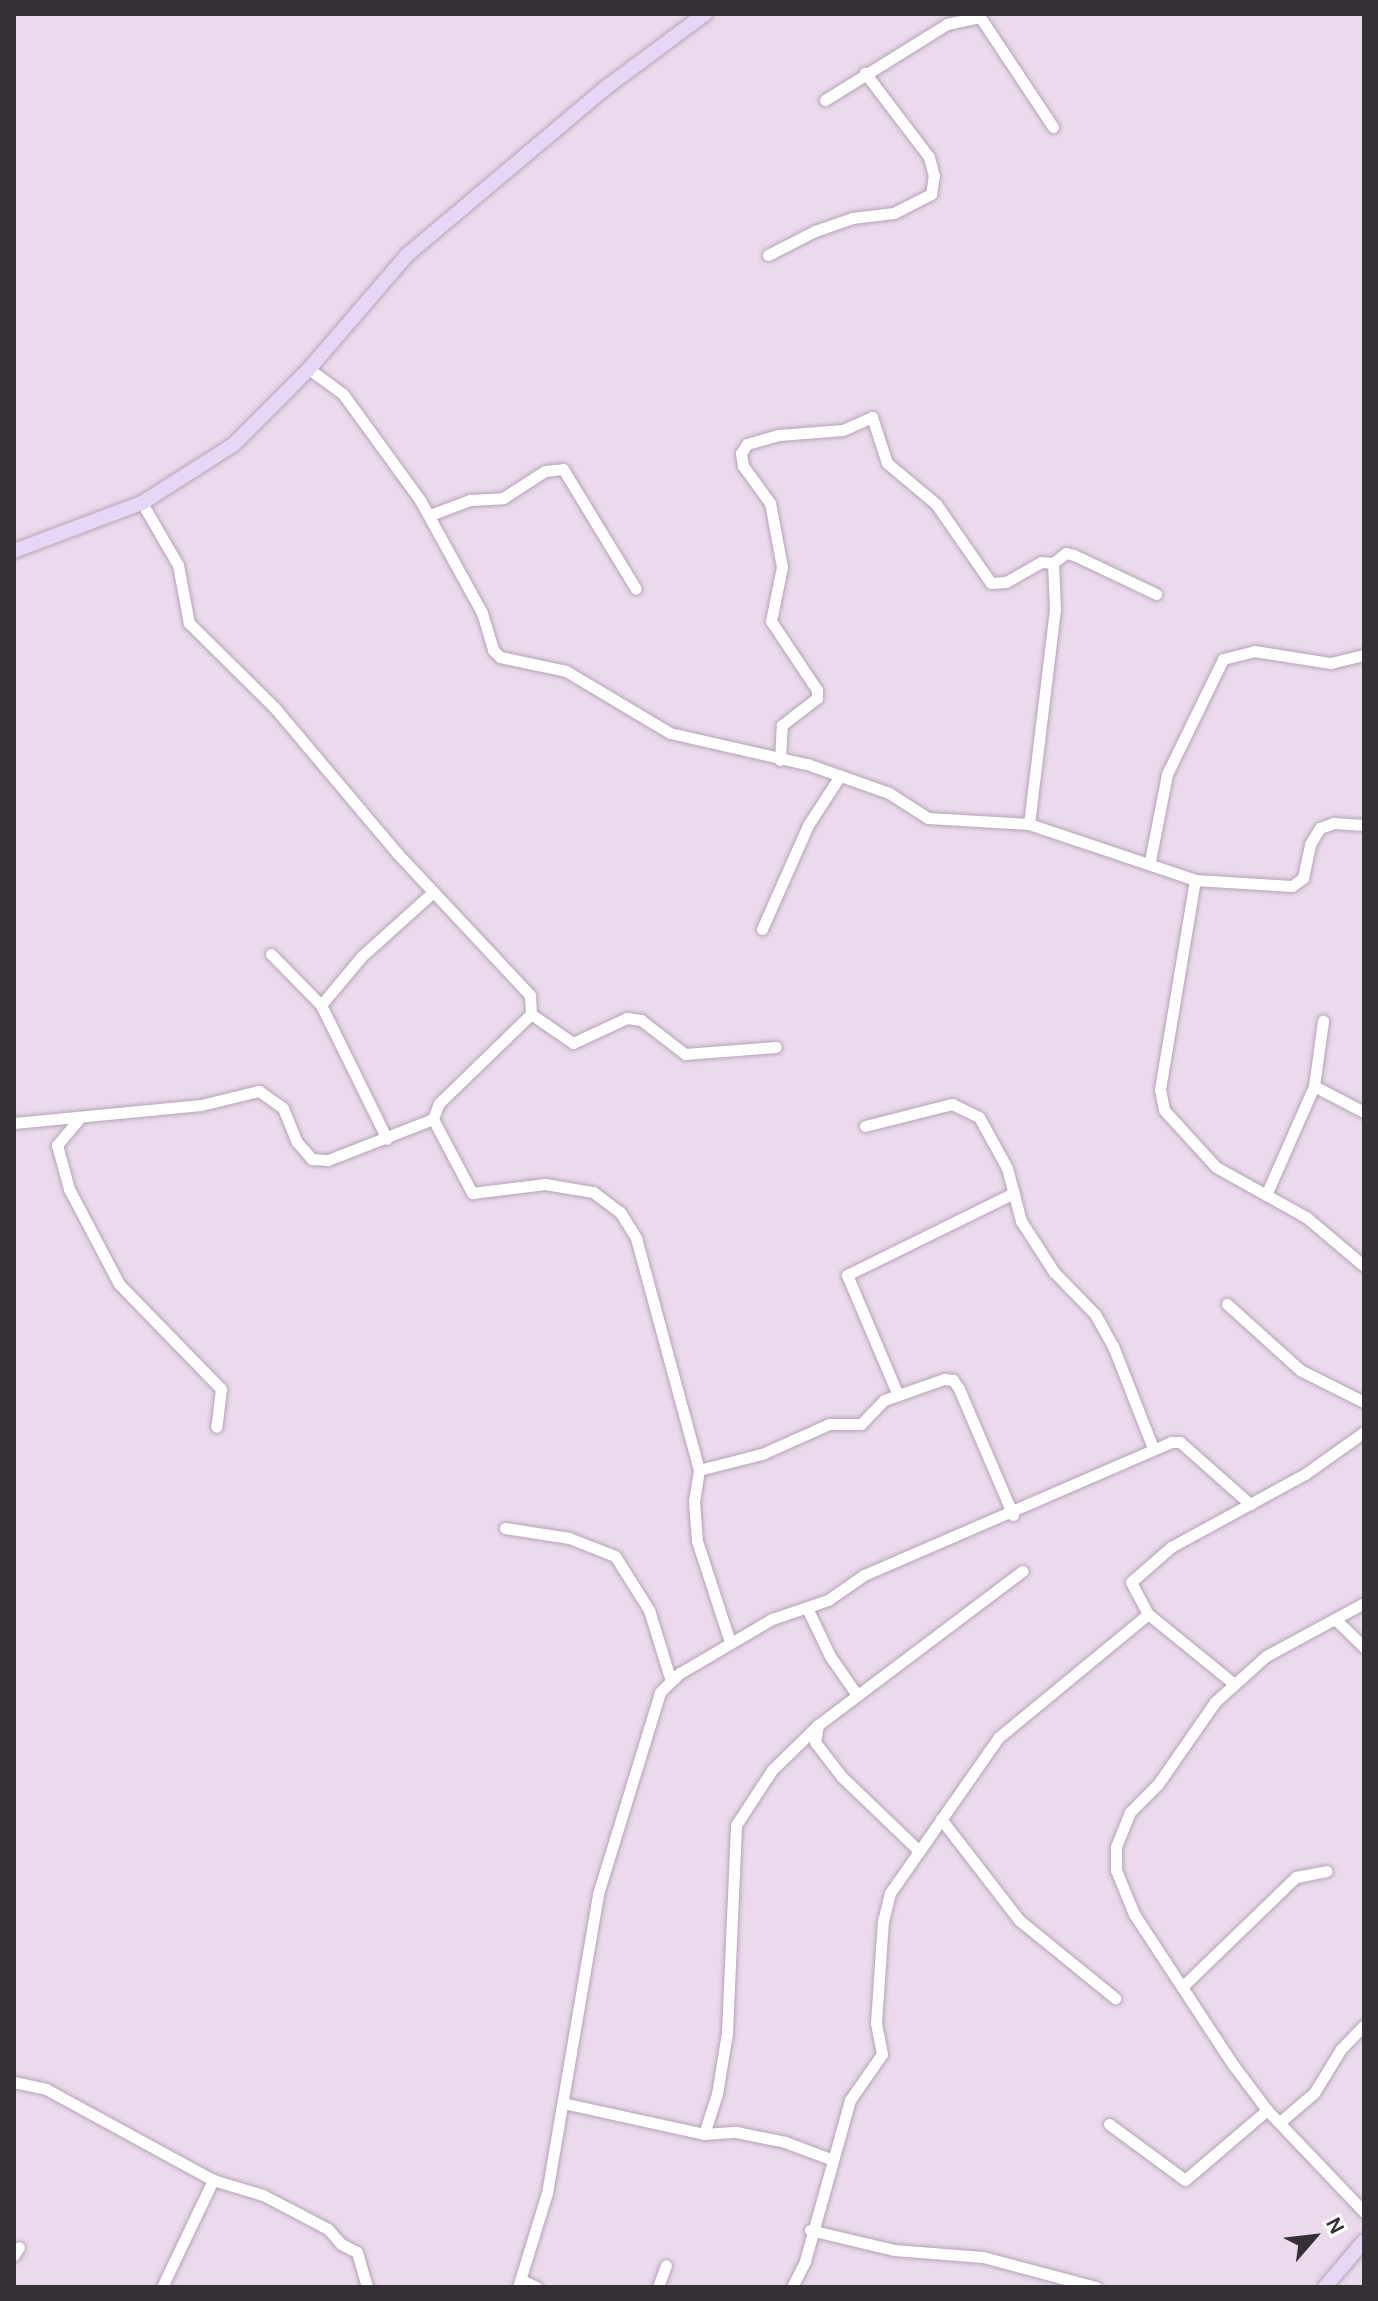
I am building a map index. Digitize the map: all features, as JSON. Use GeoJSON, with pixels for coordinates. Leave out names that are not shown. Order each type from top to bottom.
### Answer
{"type":"FeatureCollection","features":[{"type":"Feature","properties":{"kind":"street"},"geometry":{"type":"LineString","coordinates":[[14,551],[142,503],[233,445],[309,369],[407,255],[604,89],[705,14]]}},
{"type":"Feature","properties":{"kind":"street"},"geometry":{"type":"LineString","coordinates":[[825,100],[947,24],[980,17],[1053,127]]}},
{"type":"Feature","properties":{"kind":"street"},"geometry":{"type":"LineString","coordinates":[[768,255],[815,231],[852,218],[894,213],[931,194],[934,176],[929,157],[865,73]]}},
{"type":"Feature","properties":{"kind":"street"},"geometry":{"type":"LineString","coordinates":[[309,369],[350,403],[430,515],[500,657],[566,671],[670,733],[765,751],[780,760],[889,793],[928,818],[1029,824],[1150,861],[1195,880],[1292,886],[1303,878],[1310,844],[1320,828],[1334,823],[1364,825]]}},
{"type":"Feature","properties":{"kind":"street"},"geometry":{"type":"LineString","coordinates":[[780,760],[782,725],[817,698],[817,690],[771,621],[782,567],[770,503],[743,466],[741,453],[747,444],[779,435],[843,430],[872,417],[887,463],[936,504],[991,583],[1006,582],[1041,562],[1053,563],[1066,553],[1156,594]]}},
{"type":"Feature","properties":{"kind":"street"},"geometry":{"type":"LineString","coordinates":[[430,515],[470,500],[503,498],[545,471],[563,469],[636,589]]}},
{"type":"Feature","properties":{"kind":"street"},"geometry":{"type":"LineString","coordinates":[[14,1123],[78,1120],[163,1105],[201,1105],[259,1091],[283,1108],[297,1142],[312,1159],[328,1160],[433,1119],[439,1103],[531,1014],[530,995],[433,892],[274,707],[189,623],[178,565],[142,503]]}},
{"type":"Feature","properties":{"kind":"street"},"geometry":{"type":"LineString","coordinates":[[1029,824],[1049,675],[1053,563]]}},
{"type":"Feature","properties":{"kind":"street"},"geometry":{"type":"LineString","coordinates":[[1150,861],[1167,774],[1223,659],[1254,651],[1331,663],[1364,655]]}},
{"type":"Feature","properties":{"kind":"street"},"geometry":{"type":"LineString","coordinates":[[762,929],[808,825],[840,776]]}},
{"type":"Feature","properties":{"kind":"street"},"geometry":{"type":"LineString","coordinates":[[1195,880],[1160,1100],[1194,1149],[1306,1217],[1364,1266]]}},
{"type":"Feature","properties":{"kind":"street"},"geometry":{"type":"LineString","coordinates":[[321,1005],[362,956],[433,892]]}},
{"type":"Feature","properties":{"kind":"street"},"geometry":{"type":"LineString","coordinates":[[271,954],[321,1005],[387,1139]]}},
{"type":"Feature","properties":{"kind":"street"},"geometry":{"type":"LineString","coordinates":[[531,1014],[573,1043],[627,1018],[641,1020],[685,1054],[776,1047]]}},
{"type":"Feature","properties":{"kind":"street"},"geometry":{"type":"LineString","coordinates":[[1266,1195],[1314,1086],[1323,1021]]}},
{"type":"Feature","properties":{"kind":"street"},"geometry":{"type":"LineString","coordinates":[[1314,1086],[1364,1112]]}},
{"type":"Feature","properties":{"kind":"street"},"geometry":{"type":"LineString","coordinates":[[865,1126],[961,1106],[979,1117],[1014,1193],[1021,1221],[1054,1272],[1083,1298],[1101,1325],[1153,1448]]}},
{"type":"Feature","properties":{"kind":"street"},"geometry":{"type":"LineString","coordinates":[[433,1119],[472,1193],[545,1184],[593,1192],[620,1212],[636,1238],[654,1292],[659,1331],[699,1470],[694,1501],[697,1541],[730,1642]]}},
{"type":"Feature","properties":{"kind":"street"},"geometry":{"type":"LineString","coordinates":[[78,1120],[57,1145],[65,1179],[119,1284],[221,1389],[216,1427]]}},
{"type":"Feature","properties":{"kind":"street"},"geometry":{"type":"LineString","coordinates":[[898,1395],[847,1275],[1014,1193]]}},
{"type":"Feature","properties":{"kind":"street"},"geometry":{"type":"LineString","coordinates":[[1227,1304],[1300,1370],[1364,1402]]}},
{"type":"Feature","properties":{"kind":"street"},"geometry":{"type":"LineString","coordinates":[[699,1470],[762,1454],[829,1424],[861,1424],[871,1410],[898,1395],[953,1380],[1013,1515]]}},
{"type":"Feature","properties":{"kind":"street"},"geometry":{"type":"LineString","coordinates":[[1233,1683],[1148,1614],[1131,1587],[1134,1576],[1171,1547],[1305,1474],[1364,1432]]}},
{"type":"Feature","properties":{"kind":"street"},"geometry":{"type":"LineString","coordinates":[[537,2287],[520,2284],[547,2193],[582,1962],[642,1741],[660,1692],[671,1681],[730,1642],[772,1619],[828,1600],[864,1575],[1013,1515],[1058,1489],[1153,1448],[1180,1442],[1250,1504]]}},
{"type":"Feature","properties":{"kind":"street"},"geometry":{"type":"LineString","coordinates":[[505,1528],[569,1538],[615,1556],[649,1610],[671,1681]]}},
{"type":"Feature","properties":{"kind":"street"},"geometry":{"type":"LineString","coordinates":[[704,2134],[717,2094],[727,2033],[736,1825],[795,1747],[818,1725],[928,1647],[1022,1571]]}},
{"type":"Feature","properties":{"kind":"street"},"geometry":{"type":"LineString","coordinates":[[1364,1603],[1337,1621],[1266,1656],[1233,1683],[1158,1784],[1130,1812],[1116,1847],[1116,1870],[1134,1914],[1267,2110],[1364,2212]]}},
{"type":"Feature","properties":{"kind":"street"},"geometry":{"type":"LineString","coordinates":[[807,1608],[830,1656],[857,1695]]}},
{"type":"Feature","properties":{"kind":"street"},"geometry":{"type":"LineString","coordinates":[[792,2287],[805,2261],[810,2230],[850,2100],[882,2054],[876,2023],[883,1921],[890,1893],[999,1737],[1148,1614]]}},
{"type":"Feature","properties":{"kind":"street"},"geometry":{"type":"LineString","coordinates":[[1337,1621],[1364,1647]]}},
{"type":"Feature","properties":{"kind":"street"},"geometry":{"type":"LineString","coordinates":[[818,1725],[815,1742],[858,1795],[918,1850]]}},
{"type":"Feature","properties":{"kind":"street"},"geometry":{"type":"LineString","coordinates":[[795,1747],[815,1742]]}},
{"type":"Feature","properties":{"kind":"street"},"geometry":{"type":"LineString","coordinates":[[941,1819],[1019,1920],[1115,1998]]}},
{"type":"Feature","properties":{"kind":"street"},"geometry":{"type":"LineString","coordinates":[[1184,1985],[1296,1877],[1326,1871]]}},
{"type":"Feature","properties":{"kind":"street"},"geometry":{"type":"LineString","coordinates":[[1280,2122],[1314,2093],[1341,2049],[1364,2025]]}},
{"type":"Feature","properties":{"kind":"street"},"geometry":{"type":"LineString","coordinates":[[14,2082],[46,2089],[90,2110],[213,2180],[263,2195],[328,2229],[341,2244],[357,2252],[367,2287]]}},
{"type":"Feature","properties":{"kind":"street"},"geometry":{"type":"LineString","coordinates":[[563,2103],[704,2134],[760,2137],[833,2160]]}},
{"type":"Feature","properties":{"kind":"street"},"geometry":{"type":"LineString","coordinates":[[1109,2124],[1185,2180],[1267,2110]]}},
{"type":"Feature","properties":{"kind":"street"},"geometry":{"type":"LineString","coordinates":[[162,2287],[213,2180]]}},
{"type":"Feature","properties":{"kind":"street"},"geometry":{"type":"LineString","coordinates":[[810,2230],[894,2250],[983,2257],[1096,2287]]}},
{"type":"Feature","properties":{"kind":"street"},"geometry":{"type":"LineString","coordinates":[[1325,2287],[1364,2241]]}},
{"type":"Feature","properties":{"kind":"street"},"geometry":{"type":"LineString","coordinates":[[658,2287],[666,2265]]}}]}
